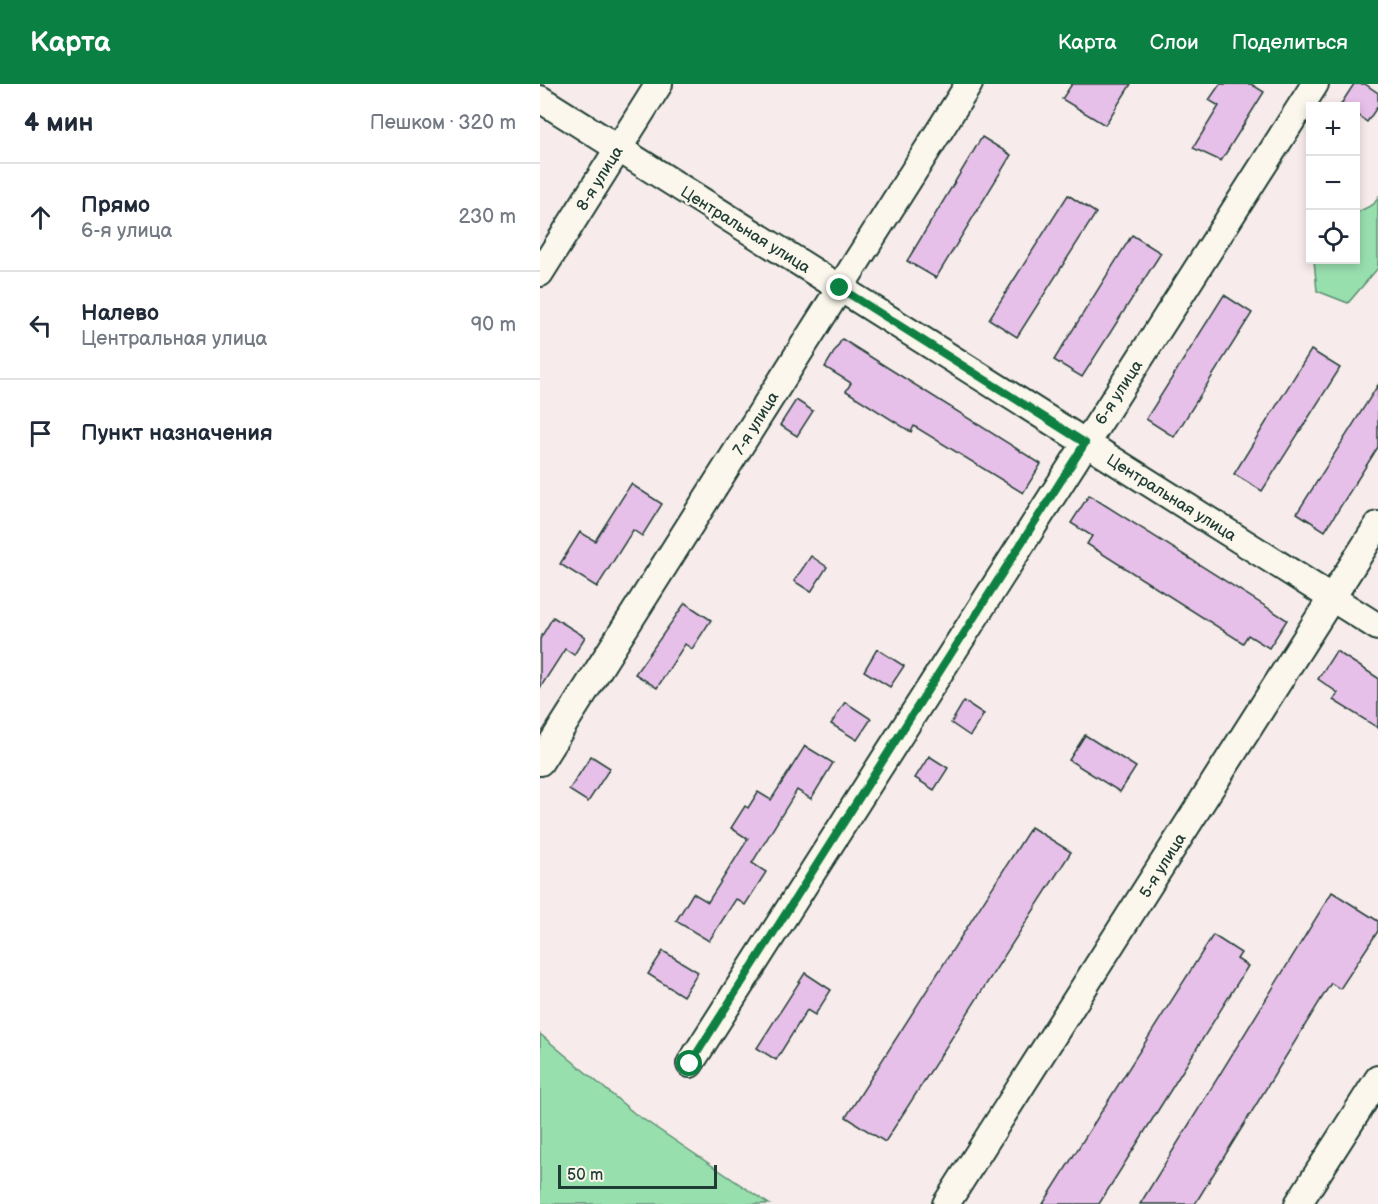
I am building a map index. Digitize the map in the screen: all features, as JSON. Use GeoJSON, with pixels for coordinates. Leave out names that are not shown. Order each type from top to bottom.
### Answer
{"type":"FeatureCollection","features":[{"type":"Feature","properties":{"kind":"street","name":"8-я улица"},"geometry":{"type":"LineString","coordinates":[[540,273],[659,84]]}},
{"type":"Feature","properties":{"kind":"street","name":"7-я улица"},"geometry":{"type":"LineString","coordinates":[[540,762],[969,84]]}},
{"type":"Feature","properties":{"kind":"street","name":"6-я улица"},"geometry":{"type":"LineString","coordinates":[[690,1064],[1315,84]]}},
{"type":"Feature","properties":{"kind":"street","name":"Центральная улица"},"geometry":{"type":"LineString","coordinates":[[540,99],[1378,627]]}},
{"type":"Feature","properties":{"kind":"street","name":"5-я улица"},"geometry":{"type":"LineString","coordinates":[[946,1204],[1378,525]]}},
{"type":"Feature","properties":{"kind":"street"},"geometry":{"type":"LineString","coordinates":[[1298,1204],[1378,1079]]}},
{"type":"Feature","properties":{"kind":"green space"},"geometry":{"type":"Polygon","coordinates":[[[1378,197],[1378,268],[1348,303],[1317,291],[1314,264],[1360,264],[1360,211],[1374,204],[1378,197]]]}},
{"type":"Feature","properties":{"kind":"green space"},"geometry":{"type":"Polygon","coordinates":[[[540,1034],[634,1113],[769,1204],[540,1204],[540,1034]]]}},
{"type":"Feature","properties":{"kind":"building"},"geometry":{"type":"Polygon","coordinates":[[[1072,84],[1131,84],[1105,125],[1062,99],[1072,84]]]}},
{"type":"Feature","properties":{"kind":"building"},"geometry":{"type":"Polygon","coordinates":[[[1220,84],[1251,84],[1264,92],[1221,161],[1193,148],[1219,106],[1209,100],[1220,84]]]}},
{"type":"Feature","properties":{"kind":"building"},"geometry":{"type":"Polygon","coordinates":[[[1354,84],[1365,84],[1378,93],[1378,106],[1367,122],[1360,117],[1360,102],[1342,102],[1354,84]]]}},
{"type":"Feature","properties":{"kind":"building"},"geometry":{"type":"Polygon","coordinates":[[[982,137],[1011,155],[936,278],[907,261],[982,137]]]}},
{"type":"Feature","properties":{"kind":"building"},"geometry":{"type":"Polygon","coordinates":[[[1068,195],[1096,213],[1017,337],[989,319],[1068,195]]]}},
{"type":"Feature","properties":{"kind":"building"},"geometry":{"type":"Polygon","coordinates":[[[1132,235],[1161,253],[1082,377],[1054,360],[1132,235]]]}},
{"type":"Feature","properties":{"kind":"building"},"geometry":{"type":"Polygon","coordinates":[[[1224,295],[1252,313],[1174,437],[1146,419],[1224,295]]]}},
{"type":"Feature","properties":{"kind":"building"},"geometry":{"type":"Polygon","coordinates":[[[842,339],[1041,464],[1023,493],[914,426],[911,432],[846,391],[851,383],[825,367],[842,339]]]}},
{"type":"Feature","properties":{"kind":"building"},"geometry":{"type":"Polygon","coordinates":[[[1311,350],[1340,368],[1262,491],[1234,474],[1311,350]]]}},
{"type":"Feature","properties":{"kind":"building"},"geometry":{"type":"Polygon","coordinates":[[[1378,385],[1378,447],[1325,531],[1297,513],[1378,385]]]}},
{"type":"Feature","properties":{"kind":"building"},"geometry":{"type":"Polygon","coordinates":[[[796,400],[813,411],[797,436],[780,425],[796,400]]]}},
{"type":"Feature","properties":{"kind":"building"},"geometry":{"type":"Polygon","coordinates":[[[631,484],[662,504],[642,536],[633,530],[597,587],[560,564],[580,532],[595,541],[631,484]]]}},
{"type":"Feature","properties":{"kind":"building"},"geometry":{"type":"Polygon","coordinates":[[[1089,495],[1287,620],[1269,648],[1248,635],[1243,643],[1087,544],[1092,536],[1071,523],[1089,495]]]}},
{"type":"Feature","properties":{"kind":"building"},"geometry":{"type":"Polygon","coordinates":[[[811,556],[827,567],[811,592],[794,581],[811,556]]]}},
{"type":"Feature","properties":{"kind":"building"},"geometry":{"type":"Polygon","coordinates":[[[685,603],[711,620],[692,649],[685,644],[657,688],[635,674],[685,603]]]}},
{"type":"Feature","properties":{"kind":"building"},"geometry":{"type":"Polygon","coordinates":[[[553,617],[585,637],[574,655],[565,649],[540,688],[540,639],[553,617]]]}},
{"type":"Feature","properties":{"kind":"building"},"geometry":{"type":"Polygon","coordinates":[[[877,649],[904,666],[890,687],[864,671],[877,649]]]}},
{"type":"Feature","properties":{"kind":"building"},"geometry":{"type":"Polygon","coordinates":[[[1336,651],[1378,678],[1378,728],[1333,700],[1338,693],[1318,679],[1336,651]]]}},
{"type":"Feature","properties":{"kind":"building"},"geometry":{"type":"Polygon","coordinates":[[[964,701],[984,714],[970,736],[951,723],[964,701]]]}},
{"type":"Feature","properties":{"kind":"building"},"geometry":{"type":"Polygon","coordinates":[[[845,702],[871,719],[857,740],[831,724],[845,702]]]}},
{"type":"Feature","properties":{"kind":"building"},"geometry":{"type":"Polygon","coordinates":[[[1085,735],[1136,767],[1120,792],[1069,760],[1085,735]]]}},
{"type":"Feature","properties":{"kind":"building"},"geometry":{"type":"Polygon","coordinates":[[[805,746],[833,763],[811,799],[797,790],[752,863],[766,872],[745,905],[736,899],[709,941],[676,921],[693,893],[708,902],[748,839],[731,828],[745,806],[748,808],[758,792],[771,800],[805,746]]]}},
{"type":"Feature","properties":{"kind":"building"},"geometry":{"type":"Polygon","coordinates":[[[591,756],[610,768],[588,802],[569,790],[591,756]]]}},
{"type":"Feature","properties":{"kind":"building"},"geometry":{"type":"Polygon","coordinates":[[[929,756],[948,768],[934,790],[915,778],[929,756]]]}},
{"type":"Feature","properties":{"kind":"building"},"geometry":{"type":"Polygon","coordinates":[[[1031,827],[1071,852],[885,1142],[846,1117],[1031,827]]]}},
{"type":"Feature","properties":{"kind":"building"},"geometry":{"type":"Polygon","coordinates":[[[1332,892],[1378,921],[1378,931],[1340,989],[1331,983],[1195,1204],[1140,1204],[1332,892]]]}},
{"type":"Feature","properties":{"kind":"building"},"geometry":{"type":"Polygon","coordinates":[[[1213,935],[1241,953],[1237,959],[1248,966],[1099,1204],[1043,1204],[1213,935]]]}},
{"type":"Feature","properties":{"kind":"building"},"geometry":{"type":"Polygon","coordinates":[[[663,951],[698,972],[683,996],[648,974],[663,951]]]}},
{"type":"Feature","properties":{"kind":"building"},"geometry":{"type":"Polygon","coordinates":[[[805,973],[831,990],[815,1015],[807,1010],[776,1060],[757,1048],[805,973]]]}},
{"type":"Feature","properties":{"kind":"route"},"geometry":{"type":"LineString","coordinates":[[690,1064],[1085,443],[840,288]]}}]}
